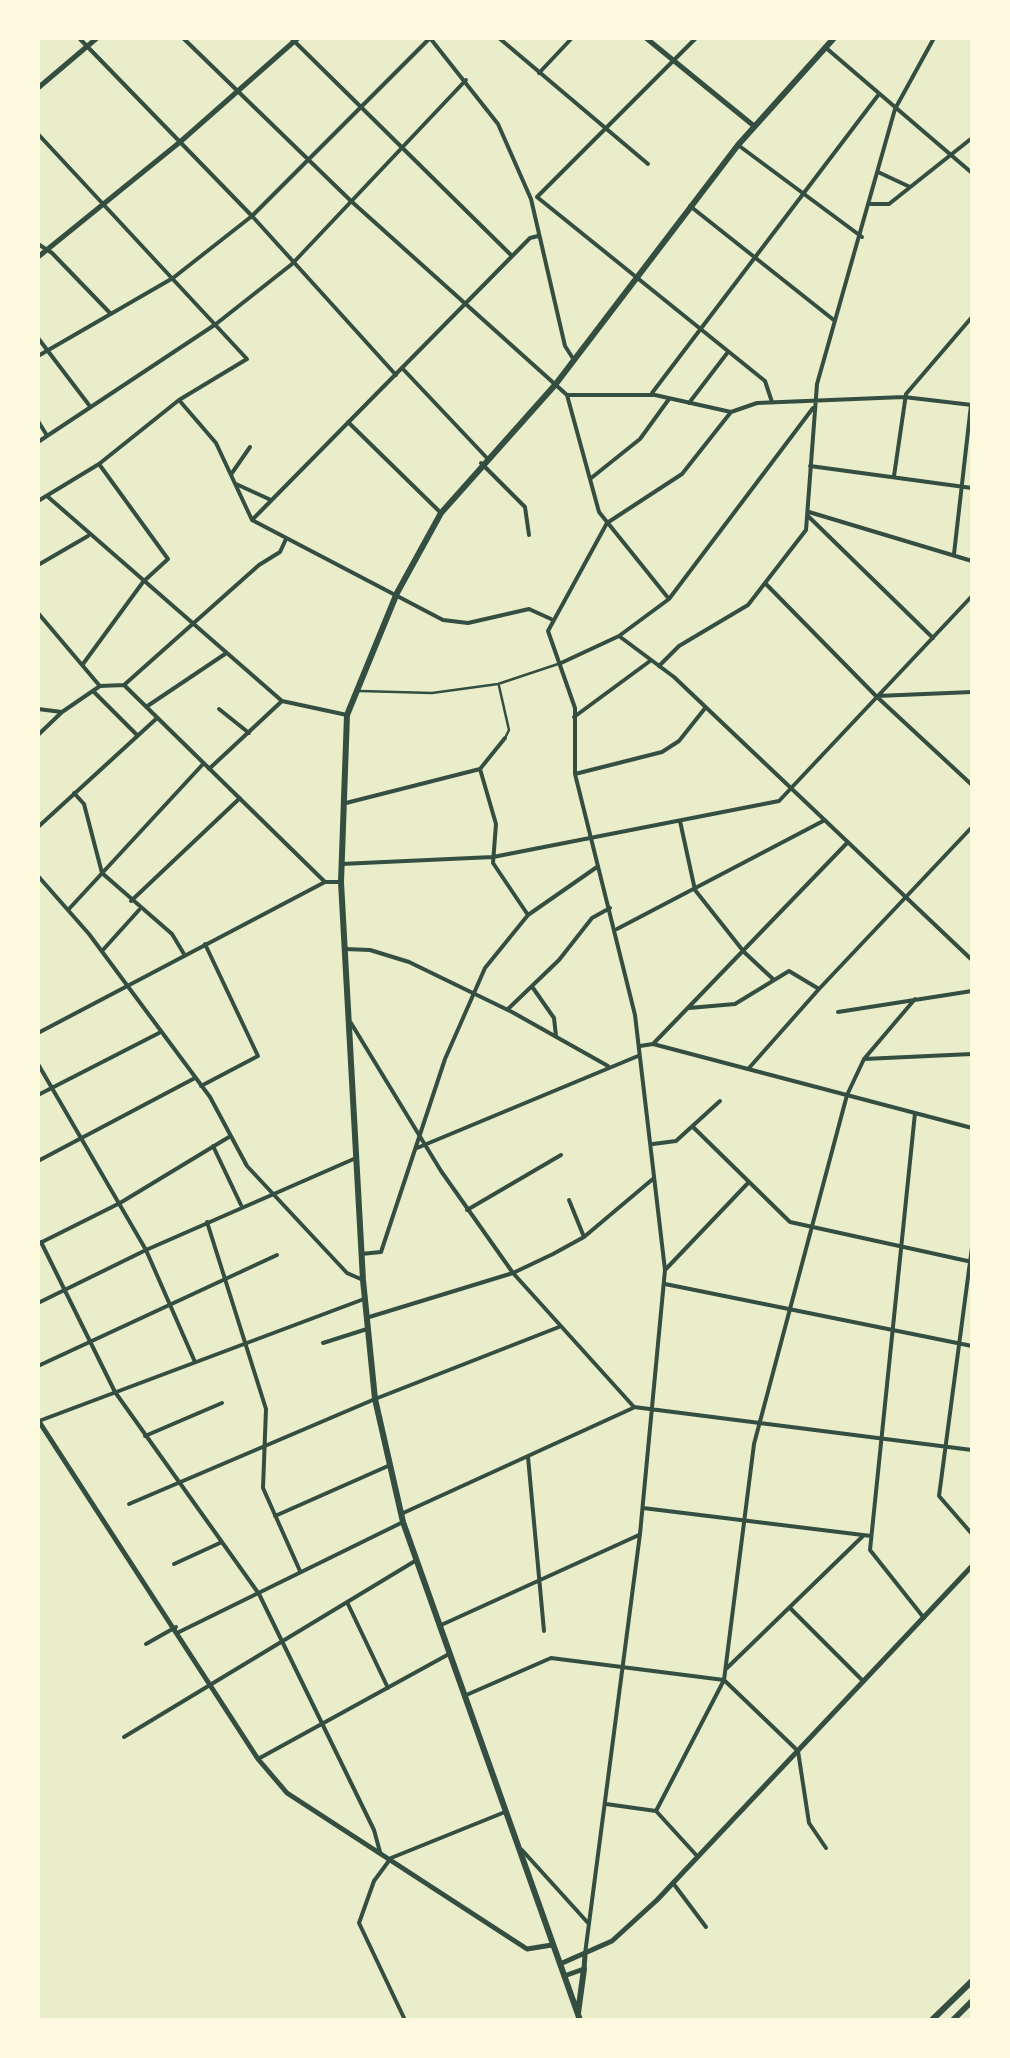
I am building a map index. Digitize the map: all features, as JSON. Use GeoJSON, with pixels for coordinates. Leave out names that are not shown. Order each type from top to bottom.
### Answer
{"type":"FeatureCollection","features":[{"type":"Feature","properties":{"kind":"main road"},"geometry":{"type":"LineString","coordinates":[[580,2019],[402,1518],[375,1399],[361,1254],[341,882],[347,716],[397,593],[441,513],[484,460],[555,385],[738,145],[834,38]]}},
{"type":"Feature","properties":{"kind":"main road"},"geometry":{"type":"LineString","coordinates":[[580,2019],[584,1969]]}},
{"type":"Feature","properties":{"kind":"main road"},"geometry":{"type":"LineString","coordinates":[[932,2020],[972,1980]]}},
{"type":"Feature","properties":{"kind":"main road"},"geometry":{"type":"LineString","coordinates":[[953,2020],[972,2001]]}},
{"type":"Feature","properties":{"kind":"street"},"geometry":{"type":"LineString","coordinates":[[79,38],[252,216],[396,376]]}},
{"type":"Feature","properties":{"kind":"street"},"geometry":{"type":"LineString","coordinates":[[38,88],[97,38]]}},
{"type":"Feature","properties":{"kind":"street"},"geometry":{"type":"LineString","coordinates":[[183,38],[351,201],[566,394],[607,523],[669,599]]}},
{"type":"Feature","properties":{"kind":"street"},"geometry":{"type":"LineString","coordinates":[[38,257],[180,142],[294,38],[512,256]]}},
{"type":"Feature","properties":{"kind":"street"},"geometry":{"type":"LineString","coordinates":[[38,356],[173,278],[252,216],[430,38],[498,124],[534,198],[538,236],[565,346],[574,360]]}},
{"type":"Feature","properties":{"kind":"street"},"geometry":{"type":"LineString","coordinates":[[499,38],[648,164]]}},
{"type":"Feature","properties":{"kind":"street"},"geometry":{"type":"LineString","coordinates":[[539,73],[572,38]]}},
{"type":"Feature","properties":{"kind":"street"},"geometry":{"type":"LineString","coordinates":[[646,38],[754,126]]}},
{"type":"Feature","properties":{"kind":"street"},"geometry":{"type":"LineString","coordinates":[[534,198],[696,38]]}},
{"type":"Feature","properties":{"kind":"street"},"geometry":{"type":"LineString","coordinates":[[660,666],[678,646],[744,608],[804,534],[813,405],[895,109],[934,38]]}},
{"type":"Feature","properties":{"kind":"street"},"geometry":{"type":"LineString","coordinates":[[825,47],[972,173]]}},
{"type":"Feature","properties":{"kind":"street"},"geometry":{"type":"LineString","coordinates":[[38,442],[216,324],[292,264],[466,80]]}},
{"type":"Feature","properties":{"kind":"street"},"geometry":{"type":"LineString","coordinates":[[651,395],[879,94]]}},
{"type":"Feature","properties":{"kind":"street"},"geometry":{"type":"LineString","coordinates":[[38,134],[247,359],[178,400],[99,464],[38,501]]}},
{"type":"Feature","properties":{"kind":"street"},"geometry":{"type":"LineString","coordinates":[[871,204],[886,206],[972,138]]}},
{"type":"Feature","properties":{"kind":"street"},"geometry":{"type":"LineString","coordinates":[[738,145],[862,236]]}},
{"type":"Feature","properties":{"kind":"street"},"geometry":{"type":"LineString","coordinates":[[878,172],[910,187]]}},
{"type":"Feature","properties":{"kind":"street"},"geometry":{"type":"LineString","coordinates":[[534,198],[765,380],[772,402]]}},
{"type":"Feature","properties":{"kind":"street"},"geometry":{"type":"LineString","coordinates":[[690,206],[836,321]]}},
{"type":"Feature","properties":{"kind":"street"},"geometry":{"type":"LineString","coordinates":[[252,520],[512,256],[538,236]]}},
{"type":"Feature","properties":{"kind":"street"},"geometry":{"type":"LineString","coordinates":[[38,244],[110,313]]}},
{"type":"Feature","properties":{"kind":"street"},"geometry":{"type":"LineString","coordinates":[[894,476],[904,397],[972,316]]}},
{"type":"Feature","properties":{"kind":"street"},"geometry":{"type":"LineString","coordinates":[[38,338],[90,406]]}},
{"type":"Feature","properties":{"kind":"street"},"geometry":{"type":"LineString","coordinates":[[689,403],[728,352]]}},
{"type":"Feature","properties":{"kind":"street"},"geometry":{"type":"LineString","coordinates":[[403,369],[525,507],[529,535]]}},
{"type":"Feature","properties":{"kind":"street"},"geometry":{"type":"LineString","coordinates":[[566,394],[651,395],[732,412],[772,402],[813,405],[904,397],[972,405],[954,556]]}},
{"type":"Feature","properties":{"kind":"street"},"geometry":{"type":"LineString","coordinates":[[590,478],[640,439],[669,399]]}},
{"type":"Feature","properties":{"kind":"street"},"geometry":{"type":"LineString","coordinates":[[178,400],[216,443],[252,520],[443,620],[468,623],[530,609],[552,619]]}},
{"type":"Feature","properties":{"kind":"street"},"geometry":{"type":"LineString","coordinates":[[358,690],[432,693],[498,684],[559,664],[619,636],[669,599],[813,405]]}},
{"type":"Feature","properties":{"kind":"street"},"geometry":{"type":"LineString","coordinates":[[564,1976],[584,1969],[640,1534],[665,1270],[653,1144],[638,1056],[640,1046],[611,908],[576,774],[574,717],[548,634],[552,619],[607,523],[682,474],[732,412]]}},
{"type":"Feature","properties":{"kind":"street"},"geometry":{"type":"LineString","coordinates":[[38,421],[47,435]]}},
{"type":"Feature","properties":{"kind":"street"},"geometry":{"type":"LineString","coordinates":[[348,422],[441,513]]}},
{"type":"Feature","properties":{"kind":"street"},"geometry":{"type":"LineString","coordinates":[[232,473],[250,447]]}},
{"type":"Feature","properties":{"kind":"street"},"geometry":{"type":"LineString","coordinates":[[83,664],[143,582],[164,565],[166,552],[99,464]]}},
{"type":"Feature","properties":{"kind":"street"},"geometry":{"type":"LineString","coordinates":[[810,466],[972,488]]}},
{"type":"Feature","properties":{"kind":"street"},"geometry":{"type":"LineString","coordinates":[[236,484],[271,500]]}},
{"type":"Feature","properties":{"kind":"street"},"geometry":{"type":"LineString","coordinates":[[47,496],[88,536],[282,701],[347,716]]}},
{"type":"Feature","properties":{"kind":"street"},"geometry":{"type":"LineString","coordinates":[[808,514],[972,562]]}},
{"type":"Feature","properties":{"kind":"street"},"geometry":{"type":"LineString","coordinates":[[808,514],[933,638]]}},
{"type":"Feature","properties":{"kind":"street"},"geometry":{"type":"LineString","coordinates":[[38,565],[88,536]]}},
{"type":"Feature","properties":{"kind":"street"},"geometry":{"type":"LineString","coordinates":[[38,735],[62,712],[100,686],[124,685],[280,552],[286,539]]}},
{"type":"Feature","properties":{"kind":"street"},"geometry":{"type":"LineString","coordinates":[[765,583],[876,696],[972,785]]}},
{"type":"Feature","properties":{"kind":"street"},"geometry":{"type":"LineString","coordinates":[[341,864],[493,857],[778,801],[972,596]]}},
{"type":"Feature","properties":{"kind":"street"},"geometry":{"type":"LineString","coordinates":[[38,613],[100,686]]}},
{"type":"Feature","properties":{"kind":"street"},"geometry":{"type":"LineString","coordinates":[[619,636],[706,707],[972,960]]}},
{"type":"Feature","properties":{"kind":"street"},"geometry":{"type":"LineString","coordinates":[[146,707],[226,654]]}},
{"type":"Feature","properties":{"kind":"street"},"geometry":{"type":"LineString","coordinates":[[574,717],[650,660]]}},
{"type":"Feature","properties":{"kind":"street"},"geometry":{"type":"LineString","coordinates":[[341,804],[480,769],[509,730],[498,684]]}},
{"type":"Feature","properties":{"kind":"street"},"geometry":{"type":"LineString","coordinates":[[124,685],[326,882]]}},
{"type":"Feature","properties":{"kind":"street"},"geometry":{"type":"LineString","coordinates":[[94,692],[138,736]]}},
{"type":"Feature","properties":{"kind":"street"},"geometry":{"type":"LineString","coordinates":[[876,696],[972,692]]}},
{"type":"Feature","properties":{"kind":"street"},"geometry":{"type":"LineString","coordinates":[[209,768],[282,701]]}},
{"type":"Feature","properties":{"kind":"street"},"geometry":{"type":"LineString","coordinates":[[576,774],[662,752],[680,741],[706,707]]}},
{"type":"Feature","properties":{"kind":"street"},"geometry":{"type":"LineString","coordinates":[[38,709],[62,712]]}},
{"type":"Feature","properties":{"kind":"street"},"geometry":{"type":"LineString","coordinates":[[219,710],[248,733]]}},
{"type":"Feature","properties":{"kind":"street"},"geometry":{"type":"LineString","coordinates":[[38,827],[157,718]]}},
{"type":"Feature","properties":{"kind":"street"},"geometry":{"type":"LineString","coordinates":[[68,910],[204,763]]}},
{"type":"Feature","properties":{"kind":"street"},"geometry":{"type":"LineString","coordinates":[[480,769],[496,824],[493,857],[528,915]]}},
{"type":"Feature","properties":{"kind":"street"},"geometry":{"type":"LineString","coordinates":[[74,793],[84,804],[102,873],[139,910],[172,934],[184,954]]}},
{"type":"Feature","properties":{"kind":"street"},"geometry":{"type":"LineString","coordinates":[[130,900],[240,798]]}},
{"type":"Feature","properties":{"kind":"street"},"geometry":{"type":"LineString","coordinates":[[616,930],[826,820]]}},
{"type":"Feature","properties":{"kind":"street"},"geometry":{"type":"LineString","coordinates":[[680,821],[695,890],[744,952],[773,980]]}},
{"type":"Feature","properties":{"kind":"street"},"geometry":{"type":"LineString","coordinates":[[749,1068],[818,989],[972,827]]}},
{"type":"Feature","properties":{"kind":"street"},"geometry":{"type":"LineString","coordinates":[[654,1044],[848,842]]}},
{"type":"Feature","properties":{"kind":"street"},"geometry":{"type":"LineString","coordinates":[[361,1254],[381,1252],[471,992],[528,915],[598,866]]}},
{"type":"Feature","properties":{"kind":"street"},"geometry":{"type":"LineString","coordinates":[[38,876],[102,951],[219,1110],[229,1137],[247,1166],[347,1273],[363,1280]]}},
{"type":"Feature","properties":{"kind":"street"},"geometry":{"type":"LineString","coordinates":[[38,1032],[326,882],[341,882]]}},
{"type":"Feature","properties":{"kind":"street"},"geometry":{"type":"LineString","coordinates":[[508,1009],[533,988],[592,918],[611,908]]}},
{"type":"Feature","properties":{"kind":"street"},"geometry":{"type":"LineString","coordinates":[[102,951],[139,910]]}},
{"type":"Feature","properties":{"kind":"street"},"geometry":{"type":"LineString","coordinates":[[201,1086],[258,1056],[206,944]]}},
{"type":"Feature","properties":{"kind":"street"},"geometry":{"type":"LineString","coordinates":[[345,949],[382,952],[508,1009],[608,1066]]}},
{"type":"Feature","properties":{"kind":"street"},"geometry":{"type":"LineString","coordinates":[[689,1008],[735,1004],[792,971],[818,989]]}},
{"type":"Feature","properties":{"kind":"street"},"geometry":{"type":"LineString","coordinates":[[533,988],[554,1018],[556,1036]]}},
{"type":"Feature","properties":{"kind":"street"},"geometry":{"type":"LineString","coordinates":[[838,1012],[972,991]]}},
{"type":"Feature","properties":{"kind":"street"},"geometry":{"type":"LineString","coordinates":[[656,1811],[724,1680],[759,1424],[847,1095],[864,1059],[914,999]]}},
{"type":"Feature","properties":{"kind":"street"},"geometry":{"type":"LineString","coordinates":[[348,1018],[467,1210],[513,1273],[634,1408]]}},
{"type":"Feature","properties":{"kind":"street"},"geometry":{"type":"LineString","coordinates":[[38,1094],[159,1033]]}},
{"type":"Feature","properties":{"kind":"street"},"geometry":{"type":"LineString","coordinates":[[640,1046],[654,1044],[972,1128]]}},
{"type":"Feature","properties":{"kind":"street"},"geometry":{"type":"LineString","coordinates":[[864,1059],[972,1054]]}},
{"type":"Feature","properties":{"kind":"street"},"geometry":{"type":"LineString","coordinates":[[417,1148],[638,1056]]}},
{"type":"Feature","properties":{"kind":"street"},"geometry":{"type":"LineString","coordinates":[[38,1064],[146,1250],[196,1362]]}},
{"type":"Feature","properties":{"kind":"street"},"geometry":{"type":"LineString","coordinates":[[38,1161],[195,1078]]}},
{"type":"Feature","properties":{"kind":"street"},"geometry":{"type":"LineString","coordinates":[[653,1144],[676,1140],[720,1102]]}},
{"type":"Feature","properties":{"kind":"street"},"geometry":{"type":"LineString","coordinates":[[915,1113],[871,1536],[872,1555],[924,1618]]}},
{"type":"Feature","properties":{"kind":"street"},"geometry":{"type":"LineString","coordinates":[[693,1126],[785,1218],[811,1228],[972,1262]]}},
{"type":"Feature","properties":{"kind":"street"},"geometry":{"type":"LineString","coordinates":[[229,1137],[120,1204],[39,1243],[115,1392],[259,1594],[374,1830],[380,1852]]}},
{"type":"Feature","properties":{"kind":"street"},"geometry":{"type":"LineString","coordinates":[[213,1146],[242,1207]]}},
{"type":"Feature","properties":{"kind":"street"},"geometry":{"type":"LineString","coordinates":[[467,1210],[561,1155]]}},
{"type":"Feature","properties":{"kind":"street"},"geometry":{"type":"LineString","coordinates":[[38,1303],[146,1250],[356,1158]]}},
{"type":"Feature","properties":{"kind":"street"},"geometry":{"type":"LineString","coordinates":[[366,1318],[513,1273],[584,1238],[657,1176]]}},
{"type":"Feature","properties":{"kind":"street"},"geometry":{"type":"LineString","coordinates":[[665,1270],[749,1182]]}},
{"type":"Feature","properties":{"kind":"street"},"geometry":{"type":"LineString","coordinates":[[569,1200],[584,1238]]}},
{"type":"Feature","properties":{"kind":"street"},"geometry":{"type":"LineString","coordinates":[[208,1222],[266,1409],[263,1488],[300,1571]]}},
{"type":"Feature","properties":{"kind":"street"},"geometry":{"type":"LineString","coordinates":[[972,1247],[939,1496],[972,1534]]}},
{"type":"Feature","properties":{"kind":"street"},"geometry":{"type":"LineString","coordinates":[[38,1366],[277,1256]]}},
{"type":"Feature","properties":{"kind":"street"},"geometry":{"type":"LineString","coordinates":[[665,1284],[972,1346]]}},
{"type":"Feature","properties":{"kind":"street"},"geometry":{"type":"LineString","coordinates":[[364,1299],[38,1420],[258,1759],[286,1793],[527,1949],[552,1945]]}},
{"type":"Feature","properties":{"kind":"street"},"geometry":{"type":"LineString","coordinates":[[129,1504],[375,1399],[559,1327]]}},
{"type":"Feature","properties":{"kind":"street"},"geometry":{"type":"LineString","coordinates":[[323,1343],[366,1329]]}},
{"type":"Feature","properties":{"kind":"street"},"geometry":{"type":"LineString","coordinates":[[146,1436],[222,1403]]}},
{"type":"Feature","properties":{"kind":"street"},"geometry":{"type":"LineString","coordinates":[[146,1644],[259,1594],[402,1518],[634,1408],[972,1450]]}},
{"type":"Feature","properties":{"kind":"street"},"geometry":{"type":"LineString","coordinates":[[528,1457],[544,1631]]}},
{"type":"Feature","properties":{"kind":"street"},"geometry":{"type":"LineString","coordinates":[[275,1516],[388,1466]]}},
{"type":"Feature","properties":{"kind":"street"},"geometry":{"type":"LineString","coordinates":[[643,1508],[871,1536]]}},
{"type":"Feature","properties":{"kind":"street"},"geometry":{"type":"LineString","coordinates":[[438,1626],[640,1534]]}},
{"type":"Feature","properties":{"kind":"street"},"geometry":{"type":"LineString","coordinates":[[727,1668],[863,1536]]}},
{"type":"Feature","properties":{"kind":"street"},"geometry":{"type":"LineString","coordinates":[[174,1564],[222,1542]]}},
{"type":"Feature","properties":{"kind":"street"},"geometry":{"type":"LineString","coordinates":[[124,1737],[210,1681],[416,1560]]}},
{"type":"Feature","properties":{"kind":"street"},"geometry":{"type":"LineString","coordinates":[[560,1964],[612,1941],[698,1857],[972,1566]]}},
{"type":"Feature","properties":{"kind":"street"},"geometry":{"type":"LineString","coordinates":[[347,1602],[388,1688]]}},
{"type":"Feature","properties":{"kind":"street"},"geometry":{"type":"LineString","coordinates":[[791,1609],[864,1681]]}},
{"type":"Feature","properties":{"kind":"street"},"geometry":{"type":"LineString","coordinates":[[258,1759],[449,1654]]}},
{"type":"Feature","properties":{"kind":"street"},"geometry":{"type":"LineString","coordinates":[[464,1696],[551,1658],[724,1680],[798,1751],[809,1823],[826,1848]]}},
{"type":"Feature","properties":{"kind":"street"},"geometry":{"type":"LineString","coordinates":[[606,1804],[656,1811],[698,1857]]}},
{"type":"Feature","properties":{"kind":"street"},"geometry":{"type":"LineString","coordinates":[[406,2020],[359,1922],[374,1881],[391,1858],[505,1812]]}},
{"type":"Feature","properties":{"kind":"street"},"geometry":{"type":"LineString","coordinates":[[516,1842],[589,1924]]}},
{"type":"Feature","properties":{"kind":"street"},"geometry":{"type":"LineString","coordinates":[[673,1882],[706,1927]]}}]}
